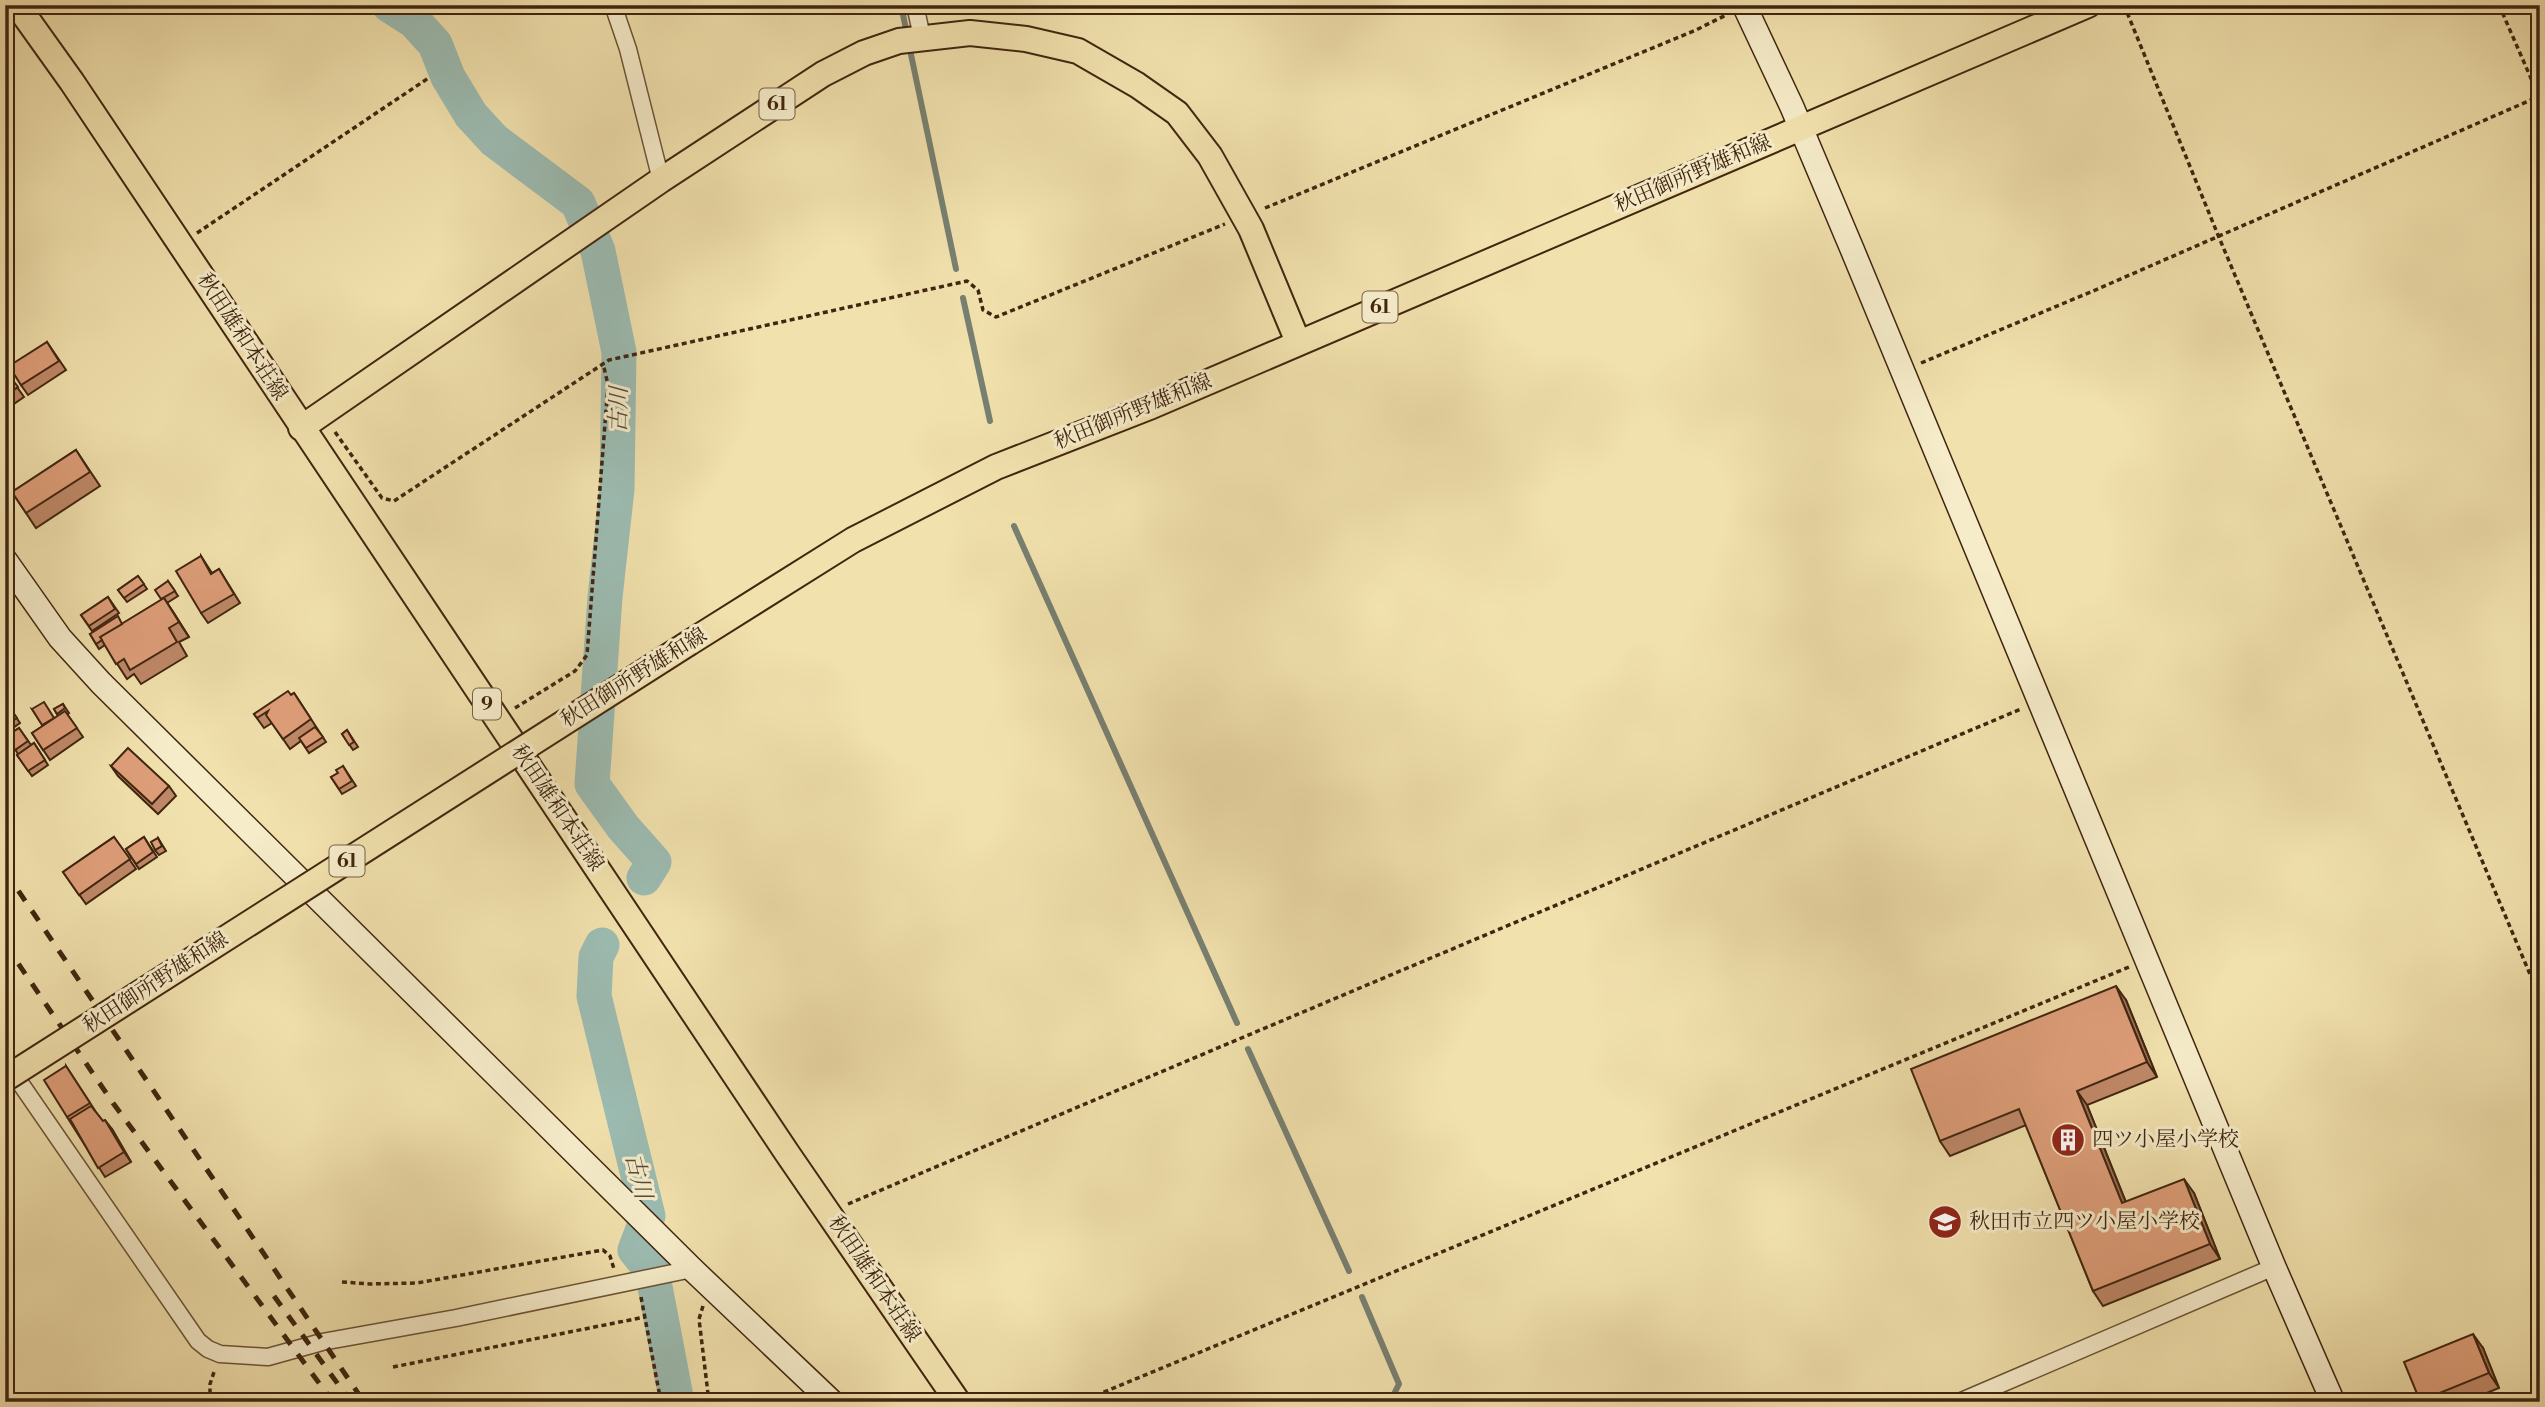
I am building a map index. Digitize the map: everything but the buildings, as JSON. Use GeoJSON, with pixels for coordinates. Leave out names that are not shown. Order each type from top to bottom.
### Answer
{"type":"FeatureCollection","features":[{"type":"Feature","properties":{"kind":"main road","name":"秋田雄和本荘線"},"geometry":{"type":"LineString","coordinates":[[17,5],[72,82],[301,428],[958,1402]]}},
{"type":"Feature","properties":{"kind":"main road","name":"秋田御所野雄和線"},"geometry":{"type":"LineString","coordinates":[[13,1081],[689,643],[853,540],[984,473],[1152,406],[2088,5]]}},
{"type":"Feature","properties":{"kind":"main road","name":"61"},"geometry":{"type":"LineString","coordinates":[[301,428],[661,180],[823,74],[864,52],[914,39],[970,33],[1026,39],[1078,51],[1137,85],[1177,113],[1210,156],[1244,217],[1298,342]]}},
{"type":"Feature","properties":{"kind":"street"},"geometry":{"type":"LineString","coordinates":[[613,5],[628,49],[661,180]]}},
{"type":"Feature","properties":{"kind":"street"},"geometry":{"type":"LineString","coordinates":[[914,39],[915,5]]}},
{"type":"Feature","properties":{"kind":"street"},"geometry":{"type":"LineString","coordinates":[[1744,6],[1800,128],[2274,1267],[2333,1402]]}},
{"type":"Feature","properties":{"kind":"street"},"geometry":{"type":"LineString","coordinates":[[5,560],[60,638],[101,684],[658,1235],[680,1271],[713,1289],[832,1402]]}},
{"type":"Feature","properties":{"kind":"street"},"geometry":{"type":"LineString","coordinates":[[5,1061],[13,1081],[198,1340],[208,1349],[220,1354],[268,1357],[322,1342],[456,1318],[680,1271]]}},
{"type":"Feature","properties":{"kind":"street"},"geometry":{"type":"LineString","coordinates":[[1959,1402],[2274,1267]]}},
{"type":"Feature","properties":{"kind":"path"},"geometry":{"type":"LineString","coordinates":[[2124,5],[2218,236],[2540,998]]}},
{"type":"Feature","properties":{"kind":"path"},"geometry":{"type":"LineString","coordinates":[[1902,372],[2539,97],[2499,5]]}},
{"type":"Feature","properties":{"kind":"path"},"geometry":{"type":"LineString","coordinates":[[322,413],[382,498],[394,501],[609,360],[967,281],[978,290],[983,310],[996,317],[1696,30],[1744,6]]}},
{"type":"Feature","properties":{"kind":"path"},"geometry":{"type":"LineString","coordinates":[[197,233],[430,77]]}},
{"type":"Feature","properties":{"kind":"path"},"geometry":{"type":"LineString","coordinates":[[497,719],[575,671],[587,655],[608,385],[603,363]]}},
{"type":"Feature","properties":{"kind":"path"},"geometry":{"type":"LineString","coordinates":[[828,1213],[2039,702]]}},
{"type":"Feature","properties":{"kind":"path"},"geometry":{"type":"LineString","coordinates":[[1080,1402],[2147,960]]}},
{"type":"Feature","properties":{"kind":"path"},"geometry":{"type":"LineString","coordinates":[[5,1149],[13,1081]]}},
{"type":"Feature","properties":{"kind":"path"},"geometry":{"type":"LineString","coordinates":[[342,1282],[417,1283],[603,1250],[610,1256],[619,1284]]}},
{"type":"Feature","properties":{"kind":"path"},"geometry":{"type":"LineString","coordinates":[[642,1279],[645,1317],[661,1402]]}},
{"type":"Feature","properties":{"kind":"path"},"geometry":{"type":"LineString","coordinates":[[709,1402],[699,1319],[704,1303],[713,1289]]}},
{"type":"Feature","properties":{"kind":"path"},"geometry":{"type":"LineString","coordinates":[[393,1367],[645,1317]]}},
{"type":"Feature","properties":{"kind":"path"},"geometry":{"type":"LineString","coordinates":[[210,1402],[210,1384],[220,1354]]}},
{"type":"Feature","properties":{"kind":"waterway","name":"古川"},"geometry":{"type":"LineString","coordinates":[[389,5],[414,21],[435,44],[448,77],[471,115],[494,140],[578,203],[598,251],[619,352],[617,489],[605,597],[592,784],[623,827],[654,862],[644,878]]}},
{"type":"Feature","properties":{"kind":"waterway"},"geometry":{"type":"LineString","coordinates":[[901,5],[907,34]]}},
{"type":"Feature","properties":{"kind":"waterway"},"geometry":{"type":"LineString","coordinates":[[909,45],[956,269]]}},
{"type":"Feature","properties":{"kind":"waterway"},"geometry":{"type":"LineString","coordinates":[[963,298],[990,421]]}},
{"type":"Feature","properties":{"kind":"waterway"},"geometry":{"type":"LineString","coordinates":[[1014,526],[1237,1023]]}},
{"type":"Feature","properties":{"kind":"waterway","name":"古川"},"geometry":{"type":"LineString","coordinates":[[602,945],[596,957],[594,996],[648,1216],[635,1250],[652,1271],[677,1402]]}},
{"type":"Feature","properties":{"kind":"waterway"},"geometry":{"type":"LineString","coordinates":[[1248,1049],[1349,1271]]}},
{"type":"Feature","properties":{"kind":"waterway"},"geometry":{"type":"LineString","coordinates":[[1362,1297],[1399,1384],[1390,1402]]}},
{"type":"Feature","properties":{"kind":"railway"},"geometry":{"type":"LineString","coordinates":[[5,871],[364,1402]]}},
{"type":"Feature","properties":{"kind":"railway"},"geometry":{"type":"LineString","coordinates":[[5,944],[113,1103],[333,1402]]}},
{"type":"Feature","properties":{"kind":"railway"},"geometry":{"type":"LineString","coordinates":[[274,1296],[351,1402]]}},
{"type":"Feature","properties":{"kind":"place","name":"四ツ小屋小学校"},"geometry":{"type":"Point","coordinates":[2068,1140]}},
{"type":"Feature","properties":{"kind":"place","name":"秋田市立四ツ小屋小学校"},"geometry":{"type":"Point","coordinates":[1945,1222]}}]}
